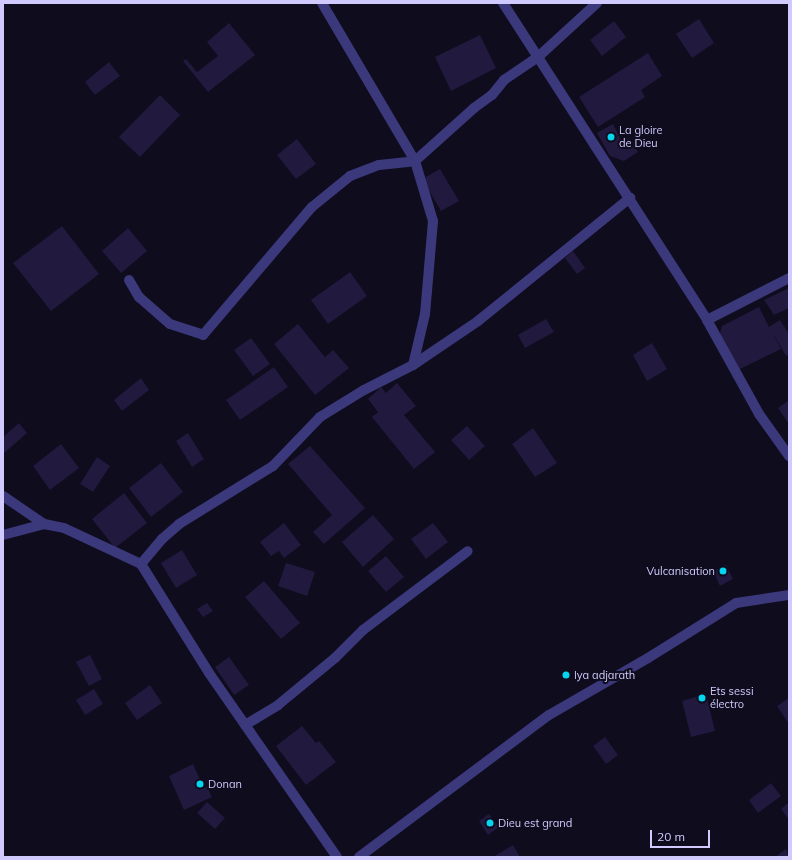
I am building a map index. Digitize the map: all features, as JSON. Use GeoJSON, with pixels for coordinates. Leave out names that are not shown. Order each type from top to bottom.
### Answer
{"type":"FeatureCollection","features":[{"type":"Feature","properties":{"kind":"street"},"geometry":{"type":"LineString","coordinates":[[322,3],[415,161],[433,222],[425,314],[413,364]]}},
{"type":"Feature","properties":{"kind":"street"},"geometry":{"type":"LineString","coordinates":[[503,3],[630,198],[707,320],[759,414],[789,456]]}},
{"type":"Feature","properties":{"kind":"street"},"geometry":{"type":"LineString","coordinates":[[129,280],[139,297],[170,324],[203,335],[312,207],[350,176],[379,166],[415,161],[474,108],[492,95],[504,80],[538,57],[597,3]]}},
{"type":"Feature","properties":{"kind":"street"},"geometry":{"type":"LineString","coordinates":[[141,564],[162,539],[179,524],[273,466],[320,417],[364,390],[413,364],[478,321],[630,198]]}},
{"type":"Feature","properties":{"kind":"street"},"geometry":{"type":"LineString","coordinates":[[707,320],[789,278]]}},
{"type":"Feature","properties":{"kind":"street"},"geometry":{"type":"LineString","coordinates":[[3,496],[44,524],[64,528],[141,564],[245,725],[337,857]]}},
{"type":"Feature","properties":{"kind":"street"},"geometry":{"type":"LineString","coordinates":[[3,536],[44,524]]}},
{"type":"Feature","properties":{"kind":"street"},"geometry":{"type":"LineString","coordinates":[[245,725],[278,705],[335,658],[364,630],[468,551]]}},
{"type":"Feature","properties":{"kind":"street"},"geometry":{"type":"LineString","coordinates":[[359,857],[549,715],[648,658],[736,602],[789,595]]}},
{"type":"Feature","properties":{"kind":"building"},"geometry":{"type":"Polygon","coordinates":[[[699,19],[714,43],[692,58],[676,34],[699,19]]]}},
{"type":"Feature","properties":{"kind":"building"},"geometry":{"type":"Polygon","coordinates":[[[614,21],[626,37],[602,56],[590,40],[614,21]]]}},
{"type":"Feature","properties":{"kind":"building"},"geometry":{"type":"Polygon","coordinates":[[[229,23],[255,55],[208,92],[183,61],[186,59],[197,72],[218,56],[207,42],[229,23]]]}},
{"type":"Feature","properties":{"kind":"building"},"geometry":{"type":"Polygon","coordinates":[[[480,35],[496,68],[451,91],[435,57],[480,35]]]}},
{"type":"Feature","properties":{"kind":"building"},"geometry":{"type":"Polygon","coordinates":[[[648,53],[662,76],[641,90],[645,97],[598,127],[579,97],[648,53]]]}},
{"type":"Feature","properties":{"kind":"building"},"geometry":{"type":"Polygon","coordinates":[[[109,62],[120,76],[95,95],[85,82],[109,62]]]}},
{"type":"Feature","properties":{"kind":"building"},"geometry":{"type":"Polygon","coordinates":[[[160,95],[180,115],[140,157],[119,137],[160,95]]]}},
{"type":"Feature","properties":{"kind":"building"},"geometry":{"type":"Polygon","coordinates":[[[613,124],[622,142],[629,138],[638,152],[624,161],[610,156],[597,133],[613,124]]]}},
{"type":"Feature","properties":{"kind":"building"},"geometry":{"type":"Polygon","coordinates":[[[297,139],[316,164],[296,179],[277,155],[297,139]]]}},
{"type":"Feature","properties":{"kind":"building"},"geometry":{"type":"Polygon","coordinates":[[[440,169],[459,201],[441,211],[422,179],[440,169]]]}},
{"type":"Feature","properties":{"kind":"building"},"geometry":{"type":"Polygon","coordinates":[[[62,226],[99,274],[51,311],[13,263],[62,226]]]}},
{"type":"Feature","properties":{"kind":"building"},"geometry":{"type":"Polygon","coordinates":[[[128,228],[147,251],[121,273],[102,251],[128,228]]]}},
{"type":"Feature","properties":{"kind":"building"},"geometry":{"type":"Polygon","coordinates":[[[573,251],[585,268],[577,274],[565,258],[573,251]]]}},
{"type":"Feature","properties":{"kind":"building"},"geometry":{"type":"Polygon","coordinates":[[[350,272],[367,296],[328,324],[311,300],[350,272]]]}},
{"type":"Feature","properties":{"kind":"building"},"geometry":{"type":"Polygon","coordinates":[[[789,288],[789,308],[774,315],[764,300],[789,288]]]}},
{"type":"Feature","properties":{"kind":"building"},"geometry":{"type":"Polygon","coordinates":[[[759,307],[769,327],[780,320],[789,334],[789,354],[786,356],[772,332],[781,349],[738,370],[719,337],[722,326],[759,307]]]}},
{"type":"Feature","properties":{"kind":"building"},"geometry":{"type":"Polygon","coordinates":[[[546,319],[554,332],[525,348],[518,335],[546,319]]]}},
{"type":"Feature","properties":{"kind":"building"},"geometry":{"type":"Polygon","coordinates":[[[298,324],[325,357],[333,350],[349,368],[315,395],[274,344],[298,324]]]}},
{"type":"Feature","properties":{"kind":"building"},"geometry":{"type":"Polygon","coordinates":[[[251,338],[270,364],[253,376],[234,350],[251,338]]]}},
{"type":"Feature","properties":{"kind":"building"},"geometry":{"type":"Polygon","coordinates":[[[652,343],[667,369],[647,381],[633,355],[652,343]]]}},
{"type":"Feature","properties":{"kind":"building"},"geometry":{"type":"Polygon","coordinates":[[[274,367],[288,387],[240,420],[226,400],[274,367]]]}},
{"type":"Feature","properties":{"kind":"building"},"geometry":{"type":"Polygon","coordinates":[[[141,378],[149,390],[122,411],[114,400],[141,378]]]}},
{"type":"Feature","properties":{"kind":"building"},"geometry":{"type":"Polygon","coordinates":[[[397,383],[416,406],[404,415],[435,452],[414,469],[372,417],[378,412],[368,399],[381,387],[386,393],[397,383]]]}},
{"type":"Feature","properties":{"kind":"building"},"geometry":{"type":"Polygon","coordinates":[[[789,400],[789,424],[778,408],[789,400]]]}},
{"type":"Feature","properties":{"kind":"building"},"geometry":{"type":"Polygon","coordinates":[[[19,423],[27,433],[3,454],[3,437],[19,423]]]}},
{"type":"Feature","properties":{"kind":"building"},"geometry":{"type":"Polygon","coordinates":[[[467,426],[485,446],[469,460],[451,440],[467,426]]]}},
{"type":"Feature","properties":{"kind":"building"},"geometry":{"type":"Polygon","coordinates":[[[533,428],[557,463],[535,477],[512,444],[533,428]]]}},
{"type":"Feature","properties":{"kind":"building"},"geometry":{"type":"Polygon","coordinates":[[[188,433],[204,459],[192,467],[176,441],[188,433]]]}},
{"type":"Feature","properties":{"kind":"building"},"geometry":{"type":"Polygon","coordinates":[[[61,444],[79,468],[50,490],[33,466],[61,444]]]}},
{"type":"Feature","properties":{"kind":"building"},"geometry":{"type":"Polygon","coordinates":[[[310,446],[365,508],[324,544],[313,532],[332,515],[288,464],[310,446]]]}},
{"type":"Feature","properties":{"kind":"building"},"geometry":{"type":"Polygon","coordinates":[[[97,457],[110,466],[93,492],[80,484],[97,457]]]}},
{"type":"Feature","properties":{"kind":"building"},"geometry":{"type":"Polygon","coordinates":[[[161,463],[183,492],[151,517],[129,488],[161,463]]]}},
{"type":"Feature","properties":{"kind":"building"},"geometry":{"type":"Polygon","coordinates":[[[124,493],[147,523],[115,548],[92,519],[124,493]]]}},
{"type":"Feature","properties":{"kind":"building"},"geometry":{"type":"Polygon","coordinates":[[[373,515],[394,539],[363,567],[342,542],[373,515]]]}},
{"type":"Feature","properties":{"kind":"building"},"geometry":{"type":"Polygon","coordinates":[[[284,523],[301,545],[284,558],[279,551],[271,556],[260,542],[284,523]]]}},
{"type":"Feature","properties":{"kind":"building"},"geometry":{"type":"Polygon","coordinates":[[[433,523],[448,542],[426,559],[411,539],[433,523]]]}},
{"type":"Feature","properties":{"kind":"building"},"geometry":{"type":"Polygon","coordinates":[[[182,550],[197,575],[176,588],[161,563],[182,550]]]}},
{"type":"Feature","properties":{"kind":"building"},"geometry":{"type":"Polygon","coordinates":[[[386,556],[404,577],[386,592],[368,571],[386,556]]]}},
{"type":"Feature","properties":{"kind":"building"},"geometry":{"type":"Polygon","coordinates":[[[286,563],[315,572],[307,596],[278,586],[286,563]]]}},
{"type":"Feature","properties":{"kind":"building"},"geometry":{"type":"Polygon","coordinates":[[[726,565],[733,579],[720,586],[713,571],[726,565]]]}},
{"type":"Feature","properties":{"kind":"building"},"geometry":{"type":"Polygon","coordinates":[[[264,581],[300,623],[281,639],[245,597],[264,581]]]}},
{"type":"Feature","properties":{"kind":"building"},"geometry":{"type":"Polygon","coordinates":[[[207,603],[213,611],[203,617],[197,609],[207,603]]]}},
{"type":"Feature","properties":{"kind":"building"},"geometry":{"type":"Polygon","coordinates":[[[90,655],[102,679],[89,686],[76,662],[90,655]]]}},
{"type":"Feature","properties":{"kind":"building"},"geometry":{"type":"Polygon","coordinates":[[[229,657],[249,685],[234,695],[215,667],[229,657]]]}},
{"type":"Feature","properties":{"kind":"building"},"geometry":{"type":"Polygon","coordinates":[[[150,685],[162,703],[137,720],[125,703],[150,685]]]}},
{"type":"Feature","properties":{"kind":"building"},"geometry":{"type":"Polygon","coordinates":[[[94,689],[103,704],[85,715],[76,700],[94,689]]]}},
{"type":"Feature","properties":{"kind":"building"},"geometry":{"type":"Polygon","coordinates":[[[706,694],[715,731],[691,737],[682,701],[706,694]]]}},
{"type":"Feature","properties":{"kind":"building"},"geometry":{"type":"Polygon","coordinates":[[[789,698],[789,724],[777,706],[789,698]]]}},
{"type":"Feature","properties":{"kind":"building"},"geometry":{"type":"Polygon","coordinates":[[[302,726],[316,743],[319,741],[336,762],[306,785],[276,746],[302,726]]]}},
{"type":"Feature","properties":{"kind":"building"},"geometry":{"type":"Polygon","coordinates":[[[605,737],[618,755],[606,764],[593,746],[605,737]]]}},
{"type":"Feature","properties":{"kind":"building"},"geometry":{"type":"Polygon","coordinates":[[[193,764],[204,788],[207,787],[212,797],[184,810],[169,776],[193,764]]]}},
{"type":"Feature","properties":{"kind":"building"},"geometry":{"type":"Polygon","coordinates":[[[771,783],[781,796],[758,813],[749,800],[771,783]]]}},
{"type":"Feature","properties":{"kind":"building"},"geometry":{"type":"Polygon","coordinates":[[[207,802],[225,818],[215,829],[197,813],[207,802]]]}},
{"type":"Feature","properties":{"kind":"building"},"geometry":{"type":"Polygon","coordinates":[[[789,802],[789,820],[781,809],[789,802]]]}},
{"type":"Feature","properties":{"kind":"building"},"geometry":{"type":"Polygon","coordinates":[[[489,814],[499,827],[488,835],[479,821],[489,814]]]}},
{"type":"Feature","properties":{"kind":"building"},"geometry":{"type":"Polygon","coordinates":[[[513,845],[520,857],[493,857],[513,845]]]}},
{"type":"Feature","properties":{"kind":"building"},"geometry":{"type":"Polygon","coordinates":[[[786,849],[789,857],[775,857],[786,849]]]}},
{"type":"Feature","properties":{"kind":"place","name":"La gloire de Dieu"},"geometry":{"type":"Point","coordinates":[611,137]}},
{"type":"Feature","properties":{"kind":"place","name":"Vulcanisation"},"geometry":{"type":"Point","coordinates":[723,571]}},
{"type":"Feature","properties":{"kind":"place","name":"Iya adjarath"},"geometry":{"type":"Point","coordinates":[566,675]}},
{"type":"Feature","properties":{"kind":"place","name":"Ets sessi électro"},"geometry":{"type":"Point","coordinates":[702,698]}},
{"type":"Feature","properties":{"kind":"place","name":"Donan"},"geometry":{"type":"Point","coordinates":[200,784]}},
{"type":"Feature","properties":{"kind":"place","name":"Dieu est grand"},"geometry":{"type":"Point","coordinates":[490,823]}}]}
